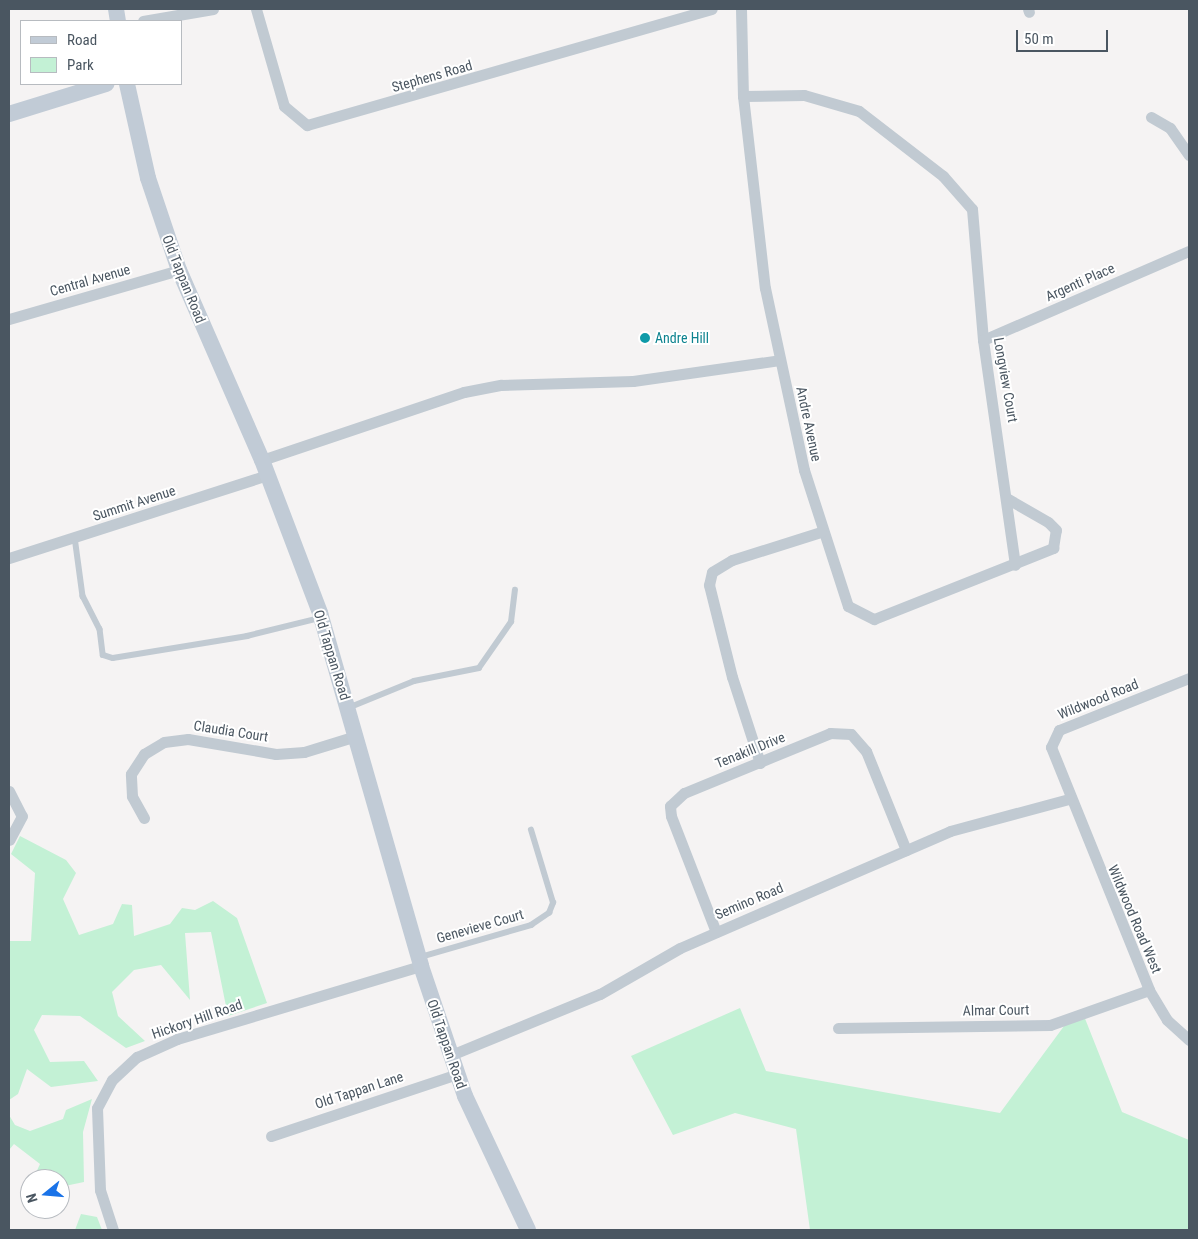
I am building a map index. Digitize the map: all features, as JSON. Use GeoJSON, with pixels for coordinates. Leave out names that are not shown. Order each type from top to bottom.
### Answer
{"type":"FeatureCollection","features":[{"type":"Feature","properties":{"kind":"main road"},"geometry":{"type":"LineString","coordinates":[[9,114],[103,85]]}},
{"type":"Feature","properties":{"kind":"main road","name":"Old Tappan Road"},"geometry":{"type":"LineString","coordinates":[[127,85],[148,178],[179,270],[265,467],[322,618],[420,962],[457,1074],[481,1136],[528,1230]]}},
{"type":"Feature","properties":{"kind":"street"},"geometry":{"type":"LineString","coordinates":[[149,20],[213,9]]}},
{"type":"Feature","properties":{"kind":"street","name":"Stephens Road"},"geometry":{"type":"LineString","coordinates":[[256,9],[284,106],[307,125],[712,9]]}},
{"type":"Feature","properties":{"kind":"street","name":"Andre Avenue"},"geometry":{"type":"LineString","coordinates":[[741,9],[744,96],[766,288],[780,360],[821,532]]}},
{"type":"Feature","properties":{"kind":"street","name":"Longview Court"},"geometry":{"type":"LineString","coordinates":[[744,96],[796,94],[843,103],[956,188],[976,222],[983,340],[1008,499],[1015,564]]}},
{"type":"Feature","properties":{"kind":"street"},"geometry":{"type":"LineString","coordinates":[[1151,117],[1170,128],[1189,155]]}},
{"type":"Feature","properties":{"kind":"street","name":"Argenti Place"},"geometry":{"type":"LineString","coordinates":[[983,340],[1189,250]]}},
{"type":"Feature","properties":{"kind":"street","name":"Central Avenue"},"geometry":{"type":"LineString","coordinates":[[9,319],[179,270]]}},
{"type":"Feature","properties":{"kind":"street"},"geometry":{"type":"LineString","coordinates":[[265,467],[464,392],[500,385],[633,381],[780,360]]}},
{"type":"Feature","properties":{"kind":"street","name":"Summit Avenue"},"geometry":{"type":"LineString","coordinates":[[9,558],[75,538],[265,467]]}},
{"type":"Feature","properties":{"kind":"street"},"geometry":{"type":"LineString","coordinates":[[760,763],[732,677],[711,578],[722,564],[821,532],[845,601],[863,617],[886,615],[1053,548],[1056,530],[1008,499]]}},
{"type":"Feature","properties":{"kind":"street","name":"Wildwood Road"},"geometry":{"type":"LineString","coordinates":[[1069,799],[1051,747],[1059,730],[1189,678]]}},
{"type":"Feature","properties":{"kind":"street","name":"Tenakill Drive"},"geometry":{"type":"LineString","coordinates":[[716,932],[670,806],[684,793],[830,733],[852,734],[866,751],[906,850]]}},
{"type":"Feature","properties":{"kind":"street","name":"Claudia Court"},"geometry":{"type":"LineString","coordinates":[[144,818],[132,796],[131,774],[144,754],[164,742],[188,739],[276,754],[304,752],[356,736]]}},
{"type":"Feature","properties":{"kind":"street"},"geometry":{"type":"LineString","coordinates":[[9,791],[22,816],[9,840]]}},
{"type":"Feature","properties":{"kind":"street","name":"Semino Road"},"geometry":{"type":"LineString","coordinates":[[451,1055],[600,994],[716,932],[906,850],[984,818],[1069,799]]}},
{"type":"Feature","properties":{"kind":"street","name":"Wildwood Road West"},"geometry":{"type":"LineString","coordinates":[[1069,799],[1149,990],[1167,1020],[1189,1040]]}},
{"type":"Feature","properties":{"kind":"street","name":"Hickory Hill Road"},"geometry":{"type":"LineString","coordinates":[[113,1230],[100,1190],[97,1108],[112,1080],[137,1057],[178,1039],[420,962]]}},
{"type":"Feature","properties":{"kind":"street","name":"Almar Court"},"geometry":{"type":"LineString","coordinates":[[838,1028],[1050,1025],[1149,990]]}},
{"type":"Feature","properties":{"kind":"street","name":"Old Tappan Lane"},"geometry":{"type":"LineString","coordinates":[[271,1136],[457,1074]]}},
{"type":"Feature","properties":{"kind":"lane"},"geometry":{"type":"LineString","coordinates":[[75,538],[84,596],[100,629],[103,655],[114,658],[238,638],[322,618]]}},
{"type":"Feature","properties":{"kind":"lane"},"geometry":{"type":"LineString","coordinates":[[348,708],[414,681],[479,668],[512,622],[515,590]]}},
{"type":"Feature","properties":{"kind":"lane","name":"Genevieve Court"},"geometry":{"type":"LineString","coordinates":[[420,962],[531,925],[549,913],[553,903],[531,830]]}},
{"type":"Feature","properties":{"kind":"green space"},"geometry":{"type":"Polygon","coordinates":[[[20,836],[66,860],[76,873],[63,899],[79,935],[113,924],[122,904],[132,905],[134,936],[170,924],[182,908],[195,910],[213,901],[237,918],[267,1003],[228,1016],[211,932],[185,933],[190,1000],[161,965],[134,970],[112,992],[118,1016],[145,1041],[126,1048],[80,1016],[42,1015],[34,1030],[50,1062],[84,1061],[98,1081],[51,1087],[27,1069],[18,1094],[9,1100],[9,941],[31,941],[35,873],[11,854],[20,836]]]}},
{"type":"Feature","properties":{"kind":"green space"},"geometry":{"type":"Polygon","coordinates":[[[740,1008],[766,1071],[1000,1113],[1067,1022],[1084,1016],[1122,1112],[1189,1140],[1189,1230],[810,1230],[796,1129],[735,1113],[673,1135],[631,1056],[740,1008]]]}},
{"type":"Feature","properties":{"kind":"green space"},"geometry":{"type":"Polygon","coordinates":[[[92,1099],[83,1132],[84,1182],[70,1185],[70,1169],[38,1169],[40,1164],[14,1144],[9,1150],[9,1115],[15,1125],[30,1131],[63,1119],[66,1110],[92,1099]]]}},
{"type":"Feature","properties":{"kind":"green space"},"geometry":{"type":"Polygon","coordinates":[[[81,1214],[97,1217],[102,1230],[75,1230],[81,1214]]]}},
{"type":"Feature","properties":{"kind":"place","name":"Andre Hill"},"geometry":{"type":"Point","coordinates":[645,338]}}]}
